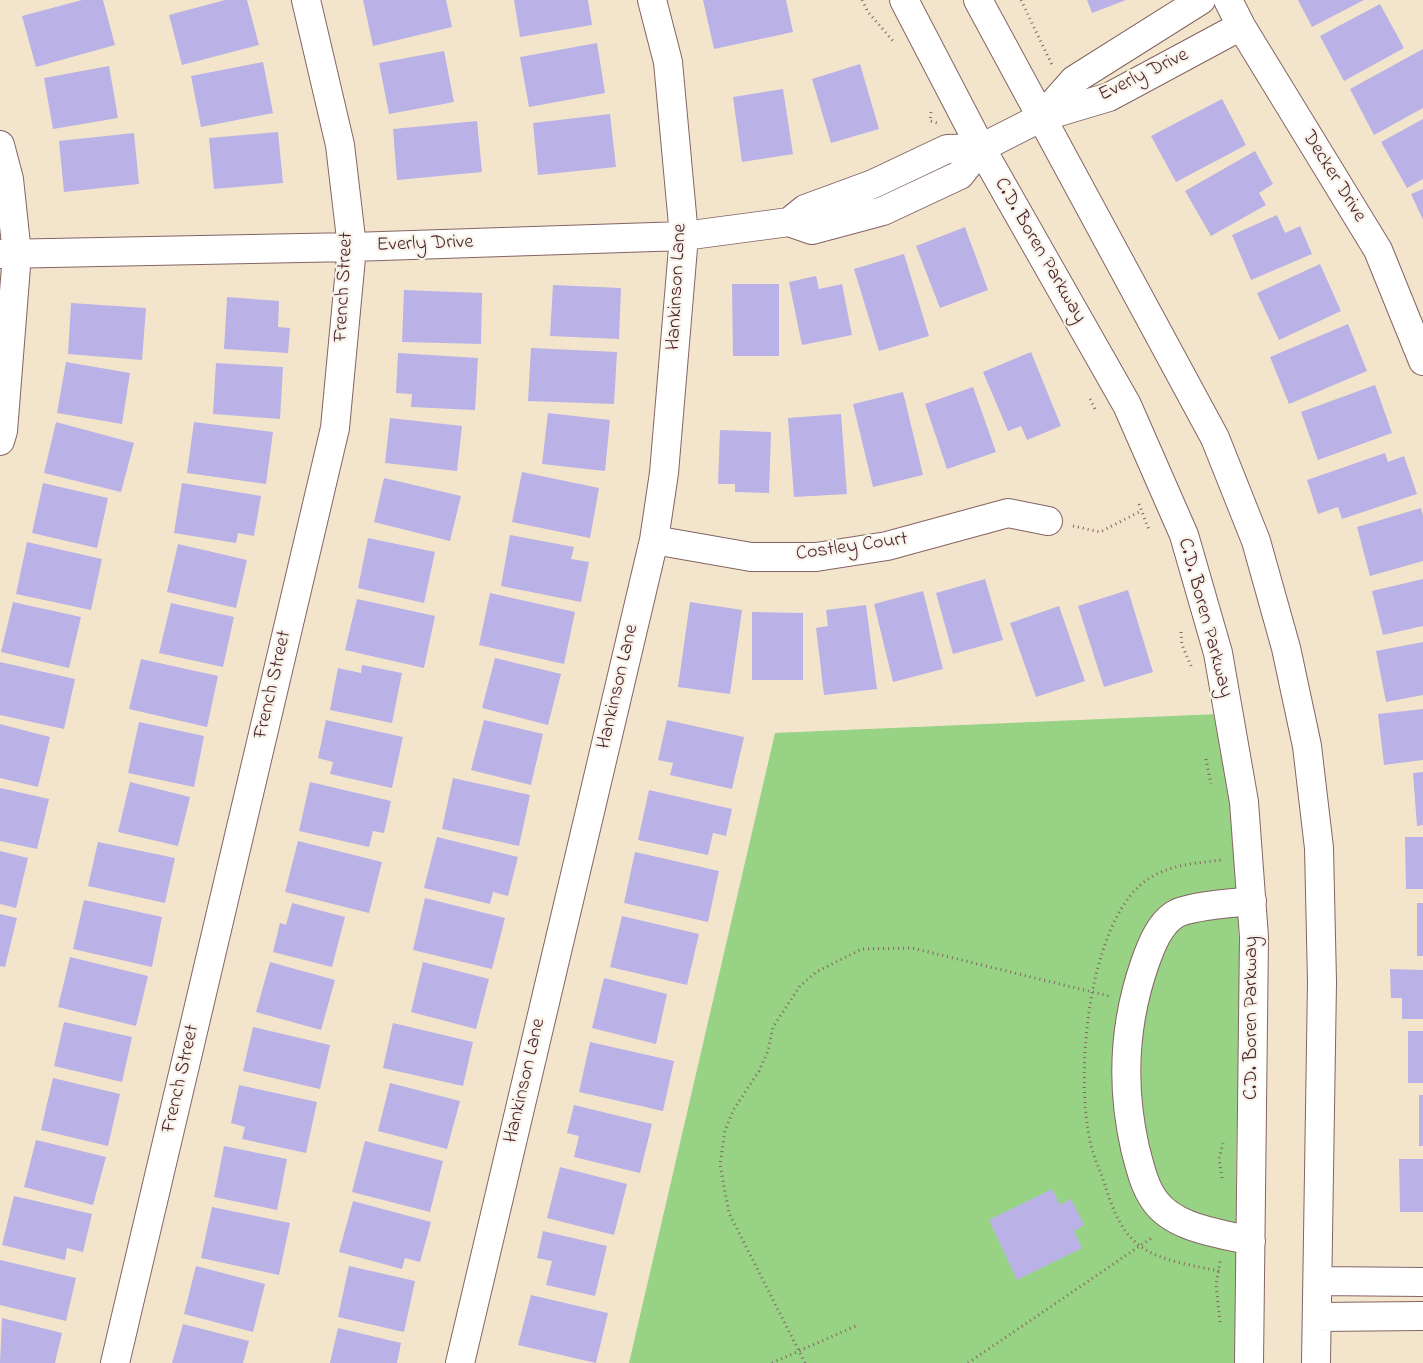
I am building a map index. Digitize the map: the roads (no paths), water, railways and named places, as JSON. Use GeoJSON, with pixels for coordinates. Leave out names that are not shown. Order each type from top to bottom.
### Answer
{"type":"FeatureCollection","features":[{"type":"Feature","properties":{"kind":"street","name":"French Street"},"geometry":{"type":"LineString","coordinates":[[115,1363],[335,428],[352,247],[340,145],[306,0]]}},
{"type":"Feature","properties":{"kind":"street","name":"Hankinson Lane"},"geometry":{"type":"LineString","coordinates":[[460,1363],[654,540],[664,473],[684,236],[668,62],[652,0]]}},
{"type":"Feature","properties":{"kind":"street","name":"C.D. Boren Parkway"},"geometry":{"type":"LineString","coordinates":[[904,0],[968,148],[1127,405],[1184,535],[1218,653],[1244,802],[1254,937],[1238,1238],[1250,1363]]}},
{"type":"Feature","properties":{"kind":"street"},"geometry":{"type":"LineString","coordinates":[[978,0],[1010,63],[1042,116],[1214,438],[1256,541],[1286,648],[1307,746],[1319,848],[1322,982],[1316,1363]]}},
{"type":"Feature","properties":{"kind":"street","name":"Everly Drive"},"geometry":{"type":"LineString","coordinates":[[1042,116],[1074,80],[1201,0]]}},
{"type":"Feature","properties":{"kind":"street","name":"Decker Drive"},"geometry":{"type":"LineString","coordinates":[[1228,0],[1241,26],[1378,250],[1423,361]]}},
{"type":"Feature","properties":{"kind":"street","name":"Everly Drive"},"geometry":{"type":"LineString","coordinates":[[8,254],[352,247],[684,236],[789,222],[812,230],[883,211],[960,175],[968,148],[1042,116],[1108,97],[1241,26]]}},
{"type":"Feature","properties":{"kind":"street"},"geometry":{"type":"LineString","coordinates":[[0,145],[9,179],[3,431],[0,441]]}},
{"type":"Feature","properties":{"kind":"street","name":"Costley Court"},"geometry":{"type":"LineString","coordinates":[[654,540],[751,557],[816,557],[888,546],[1008,513],[1048,521]]}},
{"type":"Feature","properties":{"kind":"street"},"geometry":{"type":"LineString","coordinates":[[1238,1238],[1179,1220],[1168,1215],[1155,1202],[1146,1184],[1127,1107],[1125,1055],[1133,1002],[1152,943],[1174,915],[1186,910],[1252,901]]}},
{"type":"Feature","properties":{"kind":"street"},"geometry":{"type":"LineString","coordinates":[[1318,1282],[1423,1282]]}},
{"type":"Feature","properties":{"kind":"street"},"geometry":{"type":"LineString","coordinates":[[1317,1317],[1423,1316]]}}]}
